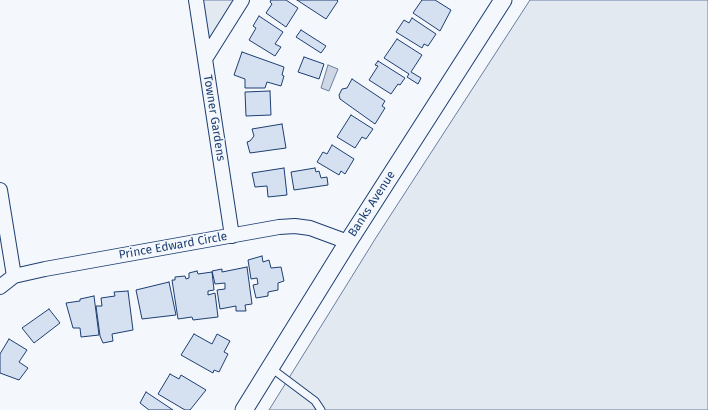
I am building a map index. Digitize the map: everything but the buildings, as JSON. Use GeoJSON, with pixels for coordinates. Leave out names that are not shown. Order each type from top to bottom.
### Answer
{"type":"FeatureCollection","features":[{"type":"Feature","properties":{"kind":"street","name":"Towner Gardens"},"geometry":{"type":"LineString","coordinates":[[196,0],[232,236]]}},
{"type":"Feature","properties":{"kind":"street"},"geometry":{"type":"LineString","coordinates":[[205,59],[242,0]]}},
{"type":"Feature","properties":{"kind":"street","name":"Banks Avenue"},"geometry":{"type":"LineString","coordinates":[[244,410],[348,242],[503,0]]}},
{"type":"Feature","properties":{"kind":"street"},"geometry":{"type":"LineString","coordinates":[[0,190],[14,276]]}},
{"type":"Feature","properties":{"kind":"street","name":"Prince Edward Circle"},"geometry":{"type":"LineString","coordinates":[[0,287],[14,276],[45,269],[295,226],[324,232],[348,242]]}},
{"type":"Feature","properties":{"kind":"lane"},"geometry":{"type":"LineString","coordinates":[[271,368],[316,401],[321,410]]}},
{"type":"Feature","properties":{"kind":"shaded area"},"geometry":{"type":"Polygon","coordinates":[[[196,0],[242,0],[205,59],[196,0]]]}},
{"type":"Feature","properties":{"kind":"shaded area"},"geometry":{"type":"Polygon","coordinates":[[[530,0],[708,0],[708,410],[269,410],[377,236],[530,0]]]}},
{"type":"Feature","properties":{"kind":"shaded area"},"geometry":{"type":"Polygon","coordinates":[[[328,65],[338,69],[329,91],[321,88],[328,65]]]}}]}
